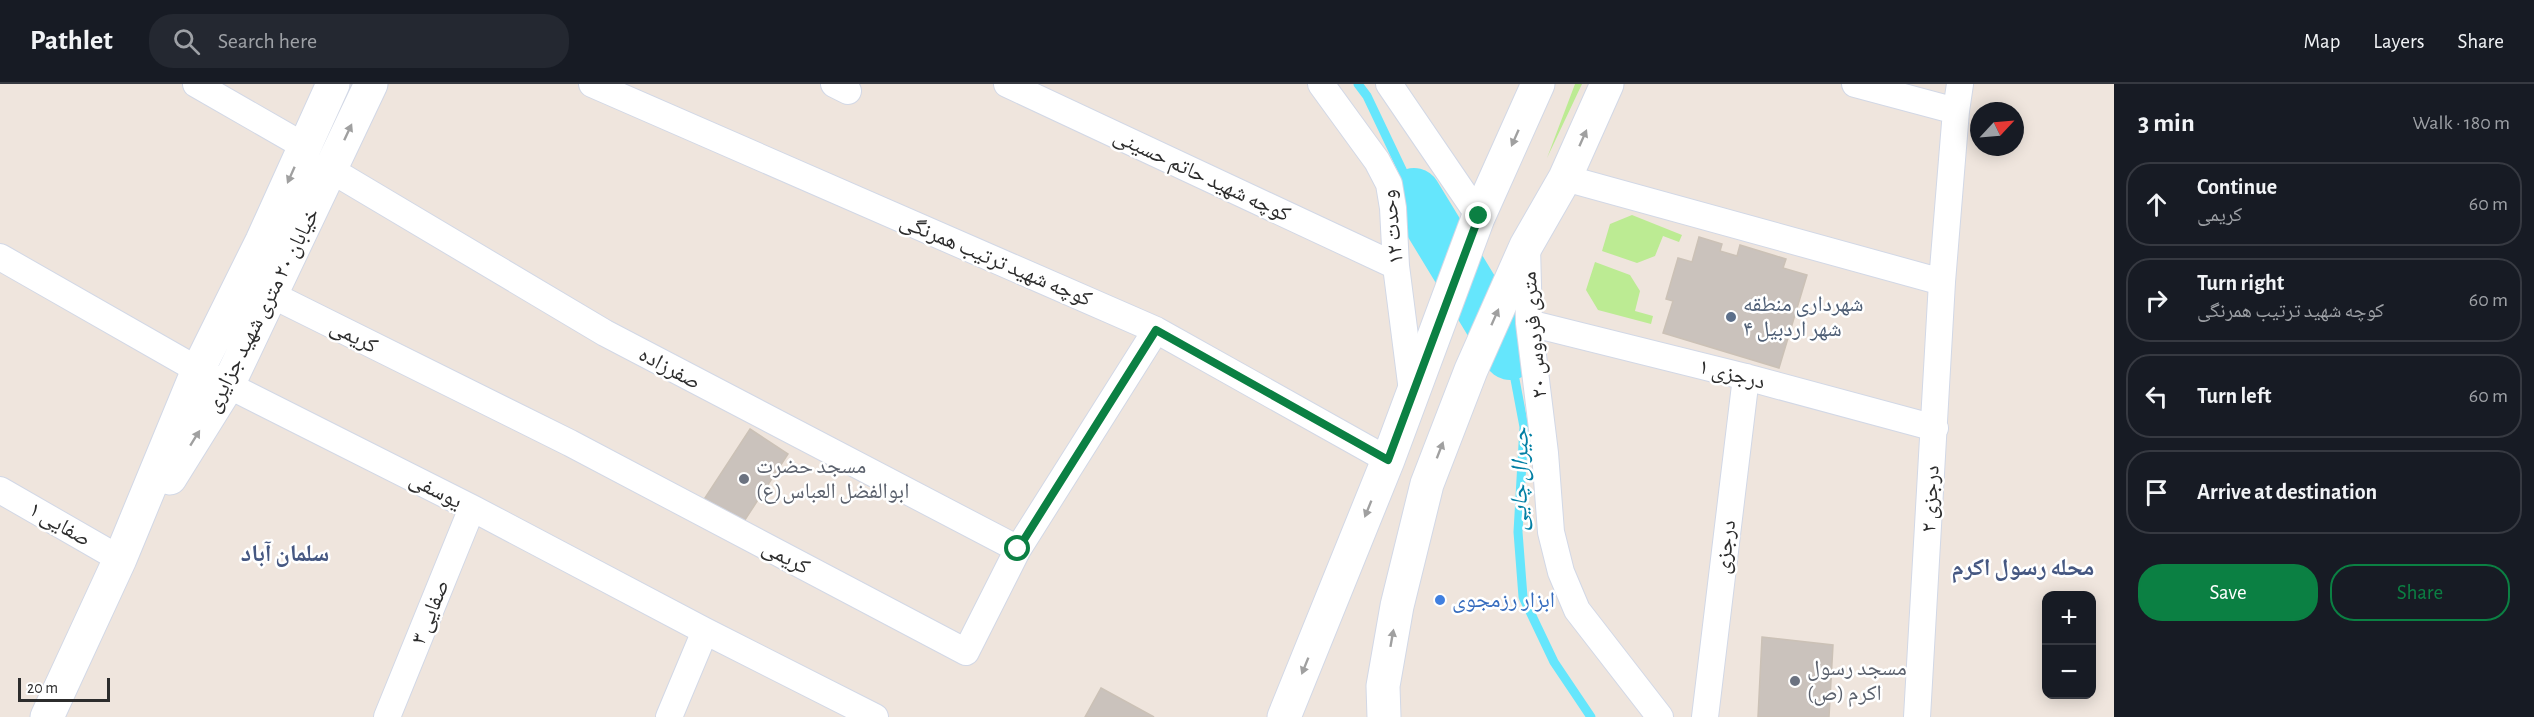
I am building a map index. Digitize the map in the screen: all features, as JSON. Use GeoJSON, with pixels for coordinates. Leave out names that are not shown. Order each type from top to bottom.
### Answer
{"type":"FeatureCollection","features":[{"type":"Feature","properties":{"kind":"main road","name":"خیابان ۲۰ متری شهید جزایری"},"geometry":{"type":"LineString","coordinates":[[47,717],[120,559],[198,370],[262,241],[333,84]]}},
{"type":"Feature","properties":{"kind":"main road","name":"خیابان ۲۰ متری شهید جزایری"},"geometry":{"type":"LineString","coordinates":[[120,559],[228,385],[371,84]]}},
{"type":"Feature","properties":{"kind":"main road"},"geometry":{"type":"LineString","coordinates":[[1284,717],[1388,460],[1479,217],[1538,84]]}},
{"type":"Feature","properties":{"kind":"main road"},"geometry":{"type":"LineString","coordinates":[[1360,717],[1384,702],[1397,606],[1427,484],[1472,370],[1527,244],[1565,178],[1607,84]]}},
{"type":"Feature","properties":{"kind":"street"},"geometry":{"type":"LineString","coordinates":[[196,84],[304,146]]}},
{"type":"Feature","properties":{"kind":"street","name":"کوچه شهید ترتیب همرنگی"},"geometry":{"type":"LineString","coordinates":[[591,84],[1156,330],[1388,460]]}},
{"type":"Feature","properties":{"kind":"street","name":"کوچه شهید حاتم حسینی"},"geometry":{"type":"LineString","coordinates":[[1007,84],[1396,266]]}},
{"type":"Feature","properties":{"kind":"street","name":"وحدت ۱۲"},"geometry":{"type":"LineString","coordinates":[[1321,84],[1377,160],[1389,184],[1393,208],[1396,266],[1415,383]]}},
{"type":"Feature","properties":{"kind":"street"},"geometry":{"type":"LineString","coordinates":[[1389,84],[1479,217]]}},
{"type":"Feature","properties":{"kind":"street"},"geometry":{"type":"LineString","coordinates":[[1855,84],[1956,111]]}},
{"type":"Feature","properties":{"kind":"street","name":"درجزی ۲"},"geometry":{"type":"LineString","coordinates":[[1917,717],[1942,282],[1960,84]]}},
{"type":"Feature","properties":{"kind":"street","name":"صفرزاده"},"geometry":{"type":"LineString","coordinates":[[331,170],[605,333],[1018,549]]}},
{"type":"Feature","properties":{"kind":"street"},"geometry":{"type":"LineString","coordinates":[[1565,178],[1942,282]]}},
{"type":"Feature","properties":{"kind":"street","name":"۲۰ متری فردوس"},"geometry":{"type":"LineString","coordinates":[[1527,244],[1529,324],[1545,453],[1551,532],[1561,572],[1577,609],[1660,717]]}},
{"type":"Feature","properties":{"kind":"street","name":"یوسفی"},"geometry":{"type":"LineString","coordinates":[[0,257],[198,370],[472,508],[705,631],[875,717]]}},
{"type":"Feature","properties":{"kind":"street","name":"کریمی"},"geometry":{"type":"LineString","coordinates":[[272,295],[570,443],[966,652],[1018,549],[1156,330]]}},
{"type":"Feature","properties":{"kind":"street","name":"درجزی ۱"},"geometry":{"type":"LineString","coordinates":[[1529,324],[1746,377],[1935,428]]}},
{"type":"Feature","properties":{"kind":"street","name":"درجزی"},"geometry":{"type":"LineString","coordinates":[[1704,717],[1746,377]]}},
{"type":"Feature","properties":{"kind":"street","name":"صفایی ۱"},"geometry":{"type":"LineString","coordinates":[[0,490],[120,559]]}},
{"type":"Feature","properties":{"kind":"street","name":"صفایی ۳"},"geometry":{"type":"LineString","coordinates":[[387,717],[472,508]]}},
{"type":"Feature","properties":{"kind":"street"},"geometry":{"type":"LineString","coordinates":[[669,717],[705,631]]}},
{"type":"Feature","properties":{"kind":"green space"},"geometry":{"type":"Polygon","coordinates":[[[1575,84],[1582,84],[1547,158],[1575,84]]]}},
{"type":"Feature","properties":{"kind":"green space"},"geometry":{"type":"Polygon","coordinates":[[[1632,215],[1682,235],[1679,242],[1663,236],[1655,256],[1637,263],[1602,251],[1610,224],[1632,215]]]}},
{"type":"Feature","properties":{"kind":"green space"},"geometry":{"type":"Polygon","coordinates":[[[1595,262],[1630,275],[1640,291],[1635,311],[1653,316],[1651,324],[1598,310],[1586,290],[1595,262]]]}},
{"type":"Feature","properties":{"kind":"building","name":"شهرداری منطقه ۴ شهر اردبیل"},"geometry":{"type":"Polygon","coordinates":[[[1699,237],[1722,244],[1720,251],[1737,256],[1740,245],[1786,259],[1783,268],[1807,275],[1779,368],[1663,333],[1673,301],[1666,299],[1678,258],[1692,262],[1699,237]]]}},
{"type":"Feature","properties":{"kind":"building","name":"مسجد حضرت ابوالفضل العباس(ع)"},"geometry":{"type":"Polygon","coordinates":[[[750,429],[788,454],[739,529],[701,504],[750,429]]]}},
{"type":"Feature","properties":{"kind":"building","name":"مسجد رسول اکرم (ص)"},"geometry":{"type":"Polygon","coordinates":[[[1762,637],[1833,645],[1829,717],[1758,717],[1762,637]]]}},
{"type":"Feature","properties":{"kind":"building"},"geometry":{"type":"Polygon","coordinates":[[[1101,688],[1154,717],[1085,717],[1101,688]]]}},
{"type":"Feature","properties":{"kind":"waterway","name":"جیرال چایی"},"geometry":{"type":"LineString","coordinates":[[1358,84],[1367,96],[1414,195]]}},
{"type":"Feature","properties":{"kind":"waterway","name":"جیرال چایی"},"geometry":{"type":"LineString","coordinates":[[1414,195],[1510,353]]}},
{"type":"Feature","properties":{"kind":"waterway","name":"جیرال چایی"},"geometry":{"type":"LineString","coordinates":[[1510,353],[1524,427],[1518,532],[1523,597],[1554,662],[1591,717]]}},
{"type":"Feature","properties":{"kind":"place","name":"شهرداری منطقه ۴ شهر اردبیل"},"geometry":{"type":"Point","coordinates":[1731,317]}},
{"type":"Feature","properties":{"kind":"place","name":"مسجد حضرت ابوالفضل العباس(ع)"},"geometry":{"type":"Point","coordinates":[744,479]}},
{"type":"Feature","properties":{"kind":"place","name":"ابزار رزمجوی"},"geometry":{"type":"Point","coordinates":[1440,600]}},
{"type":"Feature","properties":{"kind":"place","name":"مسجد رسول اکرم (ص)"},"geometry":{"type":"Point","coordinates":[1795,681]}},
{"type":"Feature","properties":{"kind":"district","name":"سلمان آباد"},"geometry":{"type":"Point","coordinates":[285,554]}},
{"type":"Feature","properties":{"kind":"district","name":"محله رسول اکرم"},"geometry":{"type":"Point","coordinates":[2023,568]}},
{"type":"Feature","properties":{"kind":"route"},"geometry":{"type":"LineString","coordinates":[[1018,549],[1156,330],[1388,460],[1479,216]]}}]}
